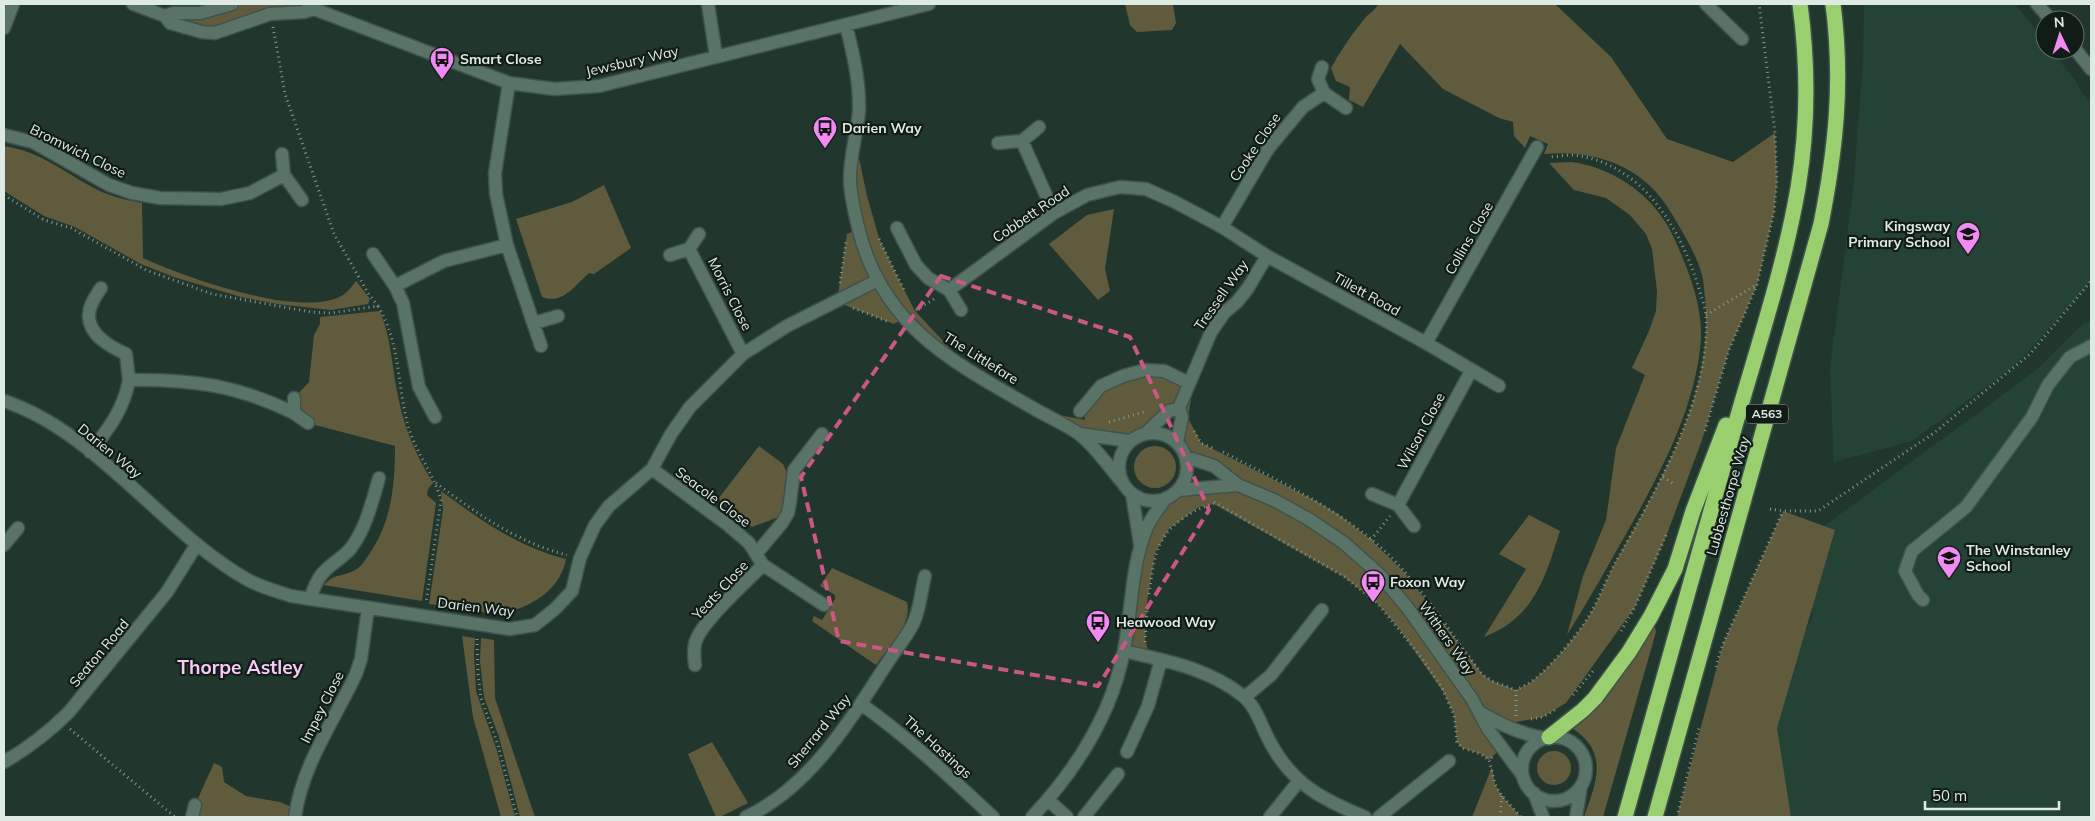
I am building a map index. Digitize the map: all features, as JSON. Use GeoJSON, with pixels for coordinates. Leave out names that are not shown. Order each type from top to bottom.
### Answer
{"type":"FeatureCollection","features":[{"type":"Feature","properties":{"kind":"highway","name":"Lubbesthorpe Way"},"geometry":{"type":"LineString","coordinates":[[1625,817],[1785,247],[1798,188],[1804,135],[1805,58],[1800,4]]}},
{"type":"Feature","properties":{"kind":"highway","name":"Lubbesthorpe Way"},"geometry":{"type":"LineString","coordinates":[[1655,817],[1821,224],[1835,146],[1838,107],[1838,59],[1833,4]]}},
{"type":"Feature","properties":{"kind":"highway"},"geometry":{"type":"LineString","coordinates":[[1546,738],[1583,710],[1595,698],[1630,652],[1651,616],[1675,569],[1693,511],[1762,330]]}},
{"type":"Feature","properties":{"kind":"street"},"geometry":{"type":"LineString","coordinates":[[4,28],[13,4]]}},
{"type":"Feature","properties":{"kind":"street","name":"Jewsbury Way"},"geometry":{"type":"LineString","coordinates":[[133,4],[165,16],[170,23],[187,29],[215,33],[270,14],[304,12],[311,7],[509,83],[554,89],[599,86],[929,4]]}},
{"type":"Feature","properties":{"kind":"street","name":"Jewsbury Way"},"geometry":{"type":"LineString","coordinates":[[165,16],[173,13],[200,13],[232,4]]}},
{"type":"Feature","properties":{"kind":"street"},"geometry":{"type":"LineString","coordinates":[[708,4],[716,56]]}},
{"type":"Feature","properties":{"kind":"street"},"geometry":{"type":"LineString","coordinates":[[1706,4],[1742,39]]}},
{"type":"Feature","properties":{"kind":"street","name":"The Littlefare"},"geometry":{"type":"LineString","coordinates":[[846,25],[857,72],[859,110],[850,181],[865,252],[878,280],[903,318],[944,356],[1080,434],[1122,482]]}},
{"type":"Feature","properties":{"kind":"street"},"geometry":{"type":"LineString","coordinates":[[1322,68],[1318,79],[1324,93],[1346,108]]}},
{"type":"Feature","properties":{"kind":"street"},"geometry":{"type":"LineString","coordinates":[[509,83],[495,173],[496,194],[507,245],[541,346]]}},
{"type":"Feature","properties":{"kind":"street","name":"Cooke Close"},"geometry":{"type":"LineString","coordinates":[[1222,227],[1268,149],[1303,107],[1324,93]]}},
{"type":"Feature","properties":{"kind":"street"},"geometry":{"type":"LineString","coordinates":[[998,143],[1022,141],[1039,126]]}},
{"type":"Feature","properties":{"kind":"street","name":"Bromwich Close"},"geometry":{"type":"LineString","coordinates":[[4,135],[32,142],[109,185],[132,193],[160,198],[221,199],[250,193],[284,174]]}},
{"type":"Feature","properties":{"kind":"street"},"geometry":{"type":"LineString","coordinates":[[1022,141],[1054,213]]}},
{"type":"Feature","properties":{"kind":"street","name":"Collins Close"},"geometry":{"type":"LineString","coordinates":[[1426,343],[1534,152]]}},
{"type":"Feature","properties":{"kind":"street"},"geometry":{"type":"LineString","coordinates":[[282,154],[284,174],[302,200]]}},
{"type":"Feature","properties":{"kind":"street","name":"Cobbett Road"},"geometry":{"type":"LineString","coordinates":[[949,290],[1054,213],[1087,195],[1120,187],[1146,189],[1222,227]]}},
{"type":"Feature","properties":{"kind":"street","name":"Tillett Road"},"geometry":{"type":"LineString","coordinates":[[1222,227],[1266,256],[1426,343],[1499,386]]}},
{"type":"Feature","properties":{"kind":"street"},"geometry":{"type":"LineString","coordinates":[[897,228],[916,265],[928,278],[949,290],[961,310]]}},
{"type":"Feature","properties":{"kind":"street","name":"Morris Close"},"geometry":{"type":"LineString","coordinates":[[670,255],[689,249],[699,234]]}},
{"type":"Feature","properties":{"kind":"street"},"geometry":{"type":"LineString","coordinates":[[394,286],[444,261],[507,245]]}},
{"type":"Feature","properties":{"kind":"street","name":"Morris Close"},"geometry":{"type":"LineString","coordinates":[[689,249],[743,354]]}},
{"type":"Feature","properties":{"kind":"street"},"geometry":{"type":"LineString","coordinates":[[373,254],[403,303],[419,387],[435,417]]}},
{"type":"Feature","properties":{"kind":"street","name":"Tressell Way"},"geometry":{"type":"LineString","coordinates":[[1177,442],[1182,417],[1179,408],[1211,332],[1224,313],[1237,302],[1248,288],[1266,256]]}},
{"type":"Feature","properties":{"kind":"street","name":"Darien Way"},"geometry":{"type":"LineString","coordinates":[[4,401],[33,413],[57,427],[90,452],[197,544],[248,580],[290,596],[510,629],[535,625],[556,610],[572,591],[580,558],[595,525],[609,506],[652,469],[671,434],[690,407],[743,354],[788,326],[878,280]]}},
{"type":"Feature","properties":{"kind":"street"},"geometry":{"type":"LineString","coordinates":[[90,452],[110,427],[122,405],[129,380],[126,354],[108,346],[92,327],[89,316],[90,310],[101,288]]}},
{"type":"Feature","properties":{"kind":"street"},"geometry":{"type":"LineString","coordinates":[[534,323],[558,316]]}},
{"type":"Feature","properties":{"kind":"street"},"geometry":{"type":"LineString","coordinates":[[1924,600],[1918,596],[1905,571],[1912,551],[1966,507],[2032,417],[2048,385],[2070,357],[2091,346]]}},
{"type":"Feature","properties":{"kind":"street"},"geometry":{"type":"LineString","coordinates":[[1080,411],[1101,386],[1123,376],[1145,370],[1164,372],[1189,382]]}},
{"type":"Feature","properties":{"kind":"street","name":"Wilson Close"},"geometry":{"type":"LineString","coordinates":[[1398,505],[1471,371]]}},
{"type":"Feature","properties":{"kind":"street"},"geometry":{"type":"LineString","coordinates":[[129,380],[171,379],[229,388],[256,396],[294,413],[308,423]]}},
{"type":"Feature","properties":{"kind":"street"},"geometry":{"type":"LineString","coordinates":[[294,398],[294,413]]}},
{"type":"Feature","properties":{"kind":"street"},"geometry":{"type":"LineString","coordinates":[[1146,433],[1157,432],[1168,436],[1177,442],[1186,457],[1186,474],[1179,490],[1166,498],[1148,501],[1132,494],[1122,482],[1119,475],[1119,461],[1124,447],[1129,442],[1146,433],[1169,411],[1179,408]]}},
{"type":"Feature","properties":{"kind":"street"},"geometry":{"type":"LineString","coordinates":[[756,554],[788,513],[794,470],[822,434]]}},
{"type":"Feature","properties":{"kind":"street","name":"The Littlefare"},"geometry":{"type":"LineString","coordinates":[[1080,434],[1129,442]]}},
{"type":"Feature","properties":{"kind":"street","name":"Withers Way"},"geometry":{"type":"LineString","coordinates":[[1186,457],[1214,466],[1238,485],[1276,501],[1310,520],[1344,543],[1379,574],[1407,607],[1480,712],[1488,729],[1523,776]]}},
{"type":"Feature","properties":{"kind":"street","name":"Seacole Close"},"geometry":{"type":"LineString","coordinates":[[652,469],[728,525],[749,543],[763,565],[824,605]]}},
{"type":"Feature","properties":{"kind":"street"},"geometry":{"type":"LineString","coordinates":[[310,599],[322,572],[350,550],[356,540],[369,513],[379,478]]}},
{"type":"Feature","properties":{"kind":"street","name":"Withers Way"},"geometry":{"type":"LineString","coordinates":[[1179,490],[1238,485]]}},
{"type":"Feature","properties":{"kind":"street"},"geometry":{"type":"LineString","coordinates":[[1132,494],[1140,547]]}},
{"type":"Feature","properties":{"kind":"street"},"geometry":{"type":"LineString","coordinates":[[1372,494],[1398,505],[1414,526]]}},
{"type":"Feature","properties":{"kind":"street"},"geometry":{"type":"LineString","coordinates":[[1032,817],[1068,774],[1102,718],[1113,691],[1124,651],[1140,547],[1148,526],[1166,498]]}},
{"type":"Feature","properties":{"kind":"street"},"geometry":{"type":"LineString","coordinates":[[4,545],[18,528]]}},
{"type":"Feature","properties":{"kind":"street","name":"Seaton Road"},"geometry":{"type":"LineString","coordinates":[[4,762],[30,747],[60,721],[115,658],[167,592],[197,544]]}},
{"type":"Feature","properties":{"kind":"street","name":"Yeats Close"},"geometry":{"type":"LineString","coordinates":[[695,664],[694,652],[697,638],[707,623],[763,565]]}},
{"type":"Feature","properties":{"kind":"street","name":"Sherrard Way"},"geometry":{"type":"LineString","coordinates":[[746,817],[782,796],[804,775],[836,738],[861,704],[913,623],[925,576]]}},
{"type":"Feature","properties":{"kind":"street","name":"Impey Close"},"geometry":{"type":"LineString","coordinates":[[295,817],[298,794],[306,772],[356,674],[361,658],[368,608]]}},
{"type":"Feature","properties":{"kind":"street"},"geometry":{"type":"LineString","coordinates":[[1245,698],[1271,675],[1322,610]]}},
{"type":"Feature","properties":{"kind":"street"},"geometry":{"type":"LineString","coordinates":[[1124,651],[1204,672],[1245,698],[1276,753],[1298,781],[1325,799],[1366,817]]}},
{"type":"Feature","properties":{"kind":"street"},"geometry":{"type":"LineString","coordinates":[[1127,752],[1148,706],[1156,659]]}},
{"type":"Feature","properties":{"kind":"street","name":"The Hastings"},"geometry":{"type":"LineString","coordinates":[[861,704],[897,730],[929,757],[993,817]]}},
{"type":"Feature","properties":{"kind":"street","name":"Withers Way"},"geometry":{"type":"LineString","coordinates":[[1480,712],[1499,724],[1516,726],[1546,738]]}},
{"type":"Feature","properties":{"kind":"street"},"geometry":{"type":"LineString","coordinates":[[1576,817],[1581,786],[1586,771],[1585,761],[1581,752],[1566,739],[1546,738],[1530,748],[1524,756],[1523,776],[1527,786],[1542,798],[1553,800],[1565,799],[1575,793],[1581,786]]}},
{"type":"Feature","properties":{"kind":"street"},"geometry":{"type":"LineString","coordinates":[[1379,817],[1449,761]]}},
{"type":"Feature","properties":{"kind":"street"},"geometry":{"type":"LineString","coordinates":[[1084,817],[1118,774]]}},
{"type":"Feature","properties":{"kind":"street"},"geometry":{"type":"LineString","coordinates":[[1270,817],[1298,781]]}},
{"type":"Feature","properties":{"kind":"street"},"geometry":{"type":"LineString","coordinates":[[1534,793],[1543,817]]}},
{"type":"Feature","properties":{"kind":"street"},"geometry":{"type":"LineString","coordinates":[[1048,800],[1067,817]]}},
{"type":"Feature","properties":{"kind":"path"},"geometry":{"type":"LineString","coordinates":[[1702,440],[1730,350],[1757,285],[1774,212],[1777,181],[1775,133],[1759,4]]}},
{"type":"Feature","properties":{"kind":"path"},"geometry":{"type":"LineString","coordinates":[[270,14],[285,94],[303,142],[325,211],[334,234],[386,319],[392,338],[403,406],[410,431],[420,457],[436,483],[441,500],[425,616]]}},
{"type":"Feature","properties":{"kind":"path"},"geometry":{"type":"LineString","coordinates":[[1534,152],[1570,155],[1594,160],[1615,169],[1647,190],[1669,220],[1680,240],[1695,277],[1706,314],[1702,370],[1663,477],[1611,570],[1590,616],[1557,656],[1533,681],[1516,690],[1516,726],[1543,717],[1558,708]]}},
{"type":"Feature","properties":{"kind":"path"},"geometry":{"type":"LineString","coordinates":[[4,195],[44,220],[72,228],[146,270],[212,294],[310,312],[331,313],[378,306]]}},
{"type":"Feature","properties":{"kind":"path"},"geometry":{"type":"LineString","coordinates":[[1770,509],[1783,512],[1818,511],[1934,433],[2030,354],[2091,281]]}},
{"type":"Feature","properties":{"kind":"path"},"geometry":{"type":"LineString","coordinates":[[1706,314],[1757,285]]}},
{"type":"Feature","properties":{"kind":"path"},"geometry":{"type":"LineString","coordinates":[[903,318],[949,290]]}},
{"type":"Feature","properties":{"kind":"path"},"geometry":{"type":"LineString","coordinates":[[1106,422],[1143,414],[1148,409]]}},
{"type":"Feature","properties":{"kind":"path"},"geometry":{"type":"LineString","coordinates":[[1214,466],[1221,451]]}},
{"type":"Feature","properties":{"kind":"path"},"geometry":{"type":"LineString","coordinates":[[1663,477],[1675,485]]}},
{"type":"Feature","properties":{"kind":"path"},"geometry":{"type":"LineString","coordinates":[[436,483],[480,516],[514,535],[549,551],[580,558]]}},
{"type":"Feature","properties":{"kind":"path"},"geometry":{"type":"LineString","coordinates":[[1212,486],[1214,504]]}},
{"type":"Feature","properties":{"kind":"path"},"geometry":{"type":"LineString","coordinates":[[1148,595],[1156,553],[1169,528],[1199,507],[1214,504],[1344,577],[1378,604],[1421,657],[1442,688],[1454,715],[1456,735],[1462,748],[1480,754],[1490,760],[1495,784],[1502,796],[1521,817]]}},
{"type":"Feature","properties":{"kind":"path"},"geometry":{"type":"LineString","coordinates":[[1371,540],[1398,505]]}},
{"type":"Feature","properties":{"kind":"path"},"geometry":{"type":"LineString","coordinates":[[1714,672],[1723,644],[1783,512]]}},
{"type":"Feature","properties":{"kind":"path"},"geometry":{"type":"LineString","coordinates":[[1620,632],[1635,607],[1670,524]]}},
{"type":"Feature","properties":{"kind":"path"},"geometry":{"type":"LineString","coordinates":[[1147,604],[1144,644],[1156,659]]}},
{"type":"Feature","properties":{"kind":"path"},"geometry":{"type":"LineString","coordinates":[[1635,607],[1651,616]]}},
{"type":"Feature","properties":{"kind":"path"},"geometry":{"type":"LineString","coordinates":[[478,624],[478,674],[481,698],[498,745],[517,817]]}},
{"type":"Feature","properties":{"kind":"path"},"geometry":{"type":"LineString","coordinates":[[1570,698],[1598,664]]}},
{"type":"Feature","properties":{"kind":"path"},"geometry":{"type":"LineString","coordinates":[[60,721],[175,817]]}},
{"type":"Feature","properties":{"kind":"path"},"geometry":{"type":"LineString","coordinates":[[1677,817],[1699,726]]}},
{"type":"Feature","properties":{"kind":"path"},"geometry":{"type":"LineString","coordinates":[[1490,760],[1502,747]]}},
{"type":"Feature","properties":{"kind":"path"},"geometry":{"type":"LineString","coordinates":[[1500,817],[1502,796]]}},
{"type":"Feature","properties":{"kind":"highlighted area"},"geometry":{"type":"Polygon","coordinates":[[[941,276],[1130,337],[1209,510],[1098,686],[839,641],[801,477],[941,276]]]}},
{"type":"Feature","properties":{"kind":"shaded area"},"geometry":{"type":"Polygon","coordinates":[[[232,4],[308,4],[314,9],[215,33],[183,27],[173,13],[232,4]]]}},
{"type":"Feature","properties":{"kind":"shaded area"},"geometry":{"type":"Polygon","coordinates":[[[1125,4],[1173,4],[1176,23],[1172,30],[1137,32],[1130,25],[1125,4]]]}},
{"type":"Feature","properties":{"kind":"shaded area"},"geometry":{"type":"Polygon","coordinates":[[[1378,4],[1555,4],[1611,57],[1667,139],[1733,162],[1775,133],[1777,181],[1774,212],[1757,285],[1729,350],[1702,440],[1667,534],[1635,607],[1566,703],[1543,717],[1516,722],[1515,730],[1482,713],[1502,747],[1489,760],[1481,754],[1462,748],[1457,742],[1454,715],[1444,693],[1400,630],[1378,604],[1344,577],[1214,504],[1199,507],[1169,529],[1155,553],[1147,603],[1145,640],[1151,658],[1124,651],[1140,547],[1166,498],[1179,490],[1237,485],[1186,457],[1177,442],[1179,408],[1129,441],[1080,434],[1038,411],[1085,420],[1084,415],[1101,386],[1145,370],[1193,386],[1188,418],[1201,443],[1316,501],[1341,516],[1371,540],[1405,573],[1483,675],[1492,681],[1516,690],[1529,684],[1563,650],[1593,609],[1612,568],[1650,500],[1681,435],[1693,402],[1702,368],[1706,333],[1702,275],[1692,250],[1675,219],[1659,195],[1646,182],[1632,172],[1599,158],[1581,154],[1544,154],[1548,144],[1530,136],[1525,148],[1514,136],[1513,122],[1499,118],[1443,89],[1400,44],[1363,107],[1349,100],[1350,87],[1336,81],[1331,68],[1356,30],[1378,4]]]}},
{"type":"Feature","properties":{"kind":"shaded area","name":"Kingsway Primary School"},"geometry":{"type":"Polygon","coordinates":[[[1864,4],[2015,4],[2035,29],[2035,60],[2059,60],[2078,84],[2091,105],[2091,281],[2040,339],[2009,370],[1912,441],[1834,462],[1830,368],[1853,191],[1863,62],[1864,4]]]}},
{"type":"Feature","properties":{"kind":"shaded area"},"geometry":{"type":"Polygon","coordinates":[[[855,139],[867,196],[879,238],[896,274],[915,311],[961,360],[903,318],[894,324],[837,302],[847,234],[859,229],[850,181],[855,139]]]}},
{"type":"Feature","properties":{"kind":"shaded area"},"geometry":{"type":"Polygon","coordinates":[[[4,146],[42,158],[103,192],[142,203],[143,258],[214,285],[273,299],[301,302],[325,301],[343,295],[356,281],[370,299],[368,304],[331,310],[277,304],[241,297],[174,277],[141,264],[75,227],[44,216],[4,191],[4,146]]]}},
{"type":"Feature","properties":{"kind":"shaded area"},"geometry":{"type":"Polygon","coordinates":[[[1572,162],[1604,171],[1619,178],[1646,198],[1657,211],[1675,240],[1691,279],[1698,307],[1701,335],[1696,373],[1683,419],[1674,441],[1641,506],[1567,635],[1583,576],[1606,520],[1616,448],[1645,375],[1632,368],[1656,311],[1657,291],[1652,249],[1646,234],[1630,215],[1606,198],[1574,190],[1549,163],[1572,162]]]}},
{"type":"Feature","properties":{"kind":"shaded area"},"geometry":{"type":"Polygon","coordinates":[[[604,185],[631,248],[594,274],[589,273],[574,288],[562,296],[549,299],[542,297],[516,219],[572,202],[604,185]]]}},
{"type":"Feature","properties":{"kind":"shaded area"},"geometry":{"type":"Polygon","coordinates":[[[1114,209],[1105,269],[1110,291],[1098,300],[1049,244],[1087,215],[1114,209]]]}},
{"type":"Feature","properties":{"kind":"shaded area"},"geometry":{"type":"Polygon","coordinates":[[[380,311],[387,333],[405,423],[417,454],[433,483],[428,489],[427,495],[436,503],[422,601],[324,585],[331,579],[359,567],[367,558],[377,540],[388,515],[391,501],[395,446],[308,423],[294,413],[294,398],[309,382],[314,335],[320,324],[320,317],[380,311]]]}},
{"type":"Feature","properties":{"kind":"shaded area","name":"The Winstanley School"},"geometry":{"type":"Polygon","coordinates":[[[2085,322],[2091,322],[2091,817],[1746,817],[1788,668],[1813,616],[1801,543],[2035,371],[2085,322]]]}},
{"type":"Feature","properties":{"kind":"shaded area"},"geometry":{"type":"Polygon","coordinates":[[[759,446],[783,464],[789,477],[786,508],[776,518],[752,527],[718,499],[759,446]]]}},
{"type":"Feature","properties":{"kind":"shaded area"},"geometry":{"type":"Polygon","coordinates":[[[1159,446],[1167,449],[1173,455],[1176,467],[1173,479],[1167,485],[1151,488],[1143,485],[1137,479],[1134,463],[1137,455],[1143,449],[1159,446]]]}},
{"type":"Feature","properties":{"kind":"shaded area"},"geometry":{"type":"Polygon","coordinates":[[[441,491],[485,522],[516,540],[532,548],[566,559],[563,571],[557,581],[549,590],[530,604],[508,612],[496,614],[429,604],[443,510],[441,491]]]}},
{"type":"Feature","properties":{"kind":"shaded area"},"geometry":{"type":"Polygon","coordinates":[[[1783,511],[1835,530],[1777,728],[1791,817],[1677,817],[1723,644],[1783,511]]]}},
{"type":"Feature","properties":{"kind":"shaded area"},"geometry":{"type":"Polygon","coordinates":[[[1529,515],[1560,531],[1549,565],[1543,580],[1526,608],[1501,629],[1484,637],[1526,569],[1499,554],[1529,515]]]}},
{"type":"Feature","properties":{"kind":"shaded area"},"geometry":{"type":"Polygon","coordinates":[[[832,568],[907,602],[908,610],[903,627],[876,665],[812,621],[814,616],[822,620],[835,599],[835,595],[820,586],[832,568]]]}},
{"type":"Feature","properties":{"kind":"shaded area"},"geometry":{"type":"Polygon","coordinates":[[[1654,622],[1656,632],[1603,817],[1584,817],[1593,792],[1597,769],[1596,758],[1592,748],[1584,738],[1572,728],[1592,712],[1605,696],[1654,622]]]}},
{"type":"Feature","properties":{"kind":"shaded area"},"geometry":{"type":"Polygon","coordinates":[[[462,636],[475,638],[476,691],[497,751],[515,817],[501,817],[473,717],[462,636]]]}},
{"type":"Feature","properties":{"kind":"shaded area"},"geometry":{"type":"Polygon","coordinates":[[[481,638],[494,640],[495,698],[535,817],[520,817],[499,737],[484,697],[480,661],[481,638]]]}},
{"type":"Feature","properties":{"kind":"shaded area"},"geometry":{"type":"Polygon","coordinates":[[[712,742],[748,803],[720,817],[716,817],[688,754],[712,742]]]}},
{"type":"Feature","properties":{"kind":"shaded area"},"geometry":{"type":"Polygon","coordinates":[[[1554,751],[1561,752],[1566,756],[1570,761],[1570,775],[1566,780],[1561,784],[1554,785],[1547,784],[1542,780],[1538,775],[1537,768],[1538,761],[1542,756],[1547,752],[1554,751]]]}},
{"type":"Feature","properties":{"kind":"shaded area"},"geometry":{"type":"Polygon","coordinates":[[[214,763],[222,767],[224,782],[246,796],[280,802],[296,809],[295,817],[192,817],[195,805],[214,763]]]}},
{"type":"Feature","properties":{"kind":"shaded area"},"geometry":{"type":"Polygon","coordinates":[[[1492,767],[1495,784],[1502,796],[1521,817],[1472,817],[1492,767]]]}},
{"type":"Feature","properties":{"kind":"place","name":"Smart Close"},"geometry":{"type":"Point","coordinates":[442,80]}},
{"type":"Feature","properties":{"kind":"place","name":"Darien Way"},"geometry":{"type":"Point","coordinates":[825,149]}},
{"type":"Feature","properties":{"kind":"place","name":"Kingsway Primary School"},"geometry":{"type":"Point","coordinates":[1968,255]}},
{"type":"Feature","properties":{"kind":"place","name":"The Winstanley School"},"geometry":{"type":"Point","coordinates":[1949,579]}},
{"type":"Feature","properties":{"kind":"place","name":"Foxon Way"},"geometry":{"type":"Point","coordinates":[1373,603]}},
{"type":"Feature","properties":{"kind":"place","name":"Heawood Way"},"geometry":{"type":"Point","coordinates":[1098,643]}},
{"type":"Feature","properties":{"kind":"district","name":"Thorpe Astley"},"geometry":{"type":"Point","coordinates":[240,667]}}]}
